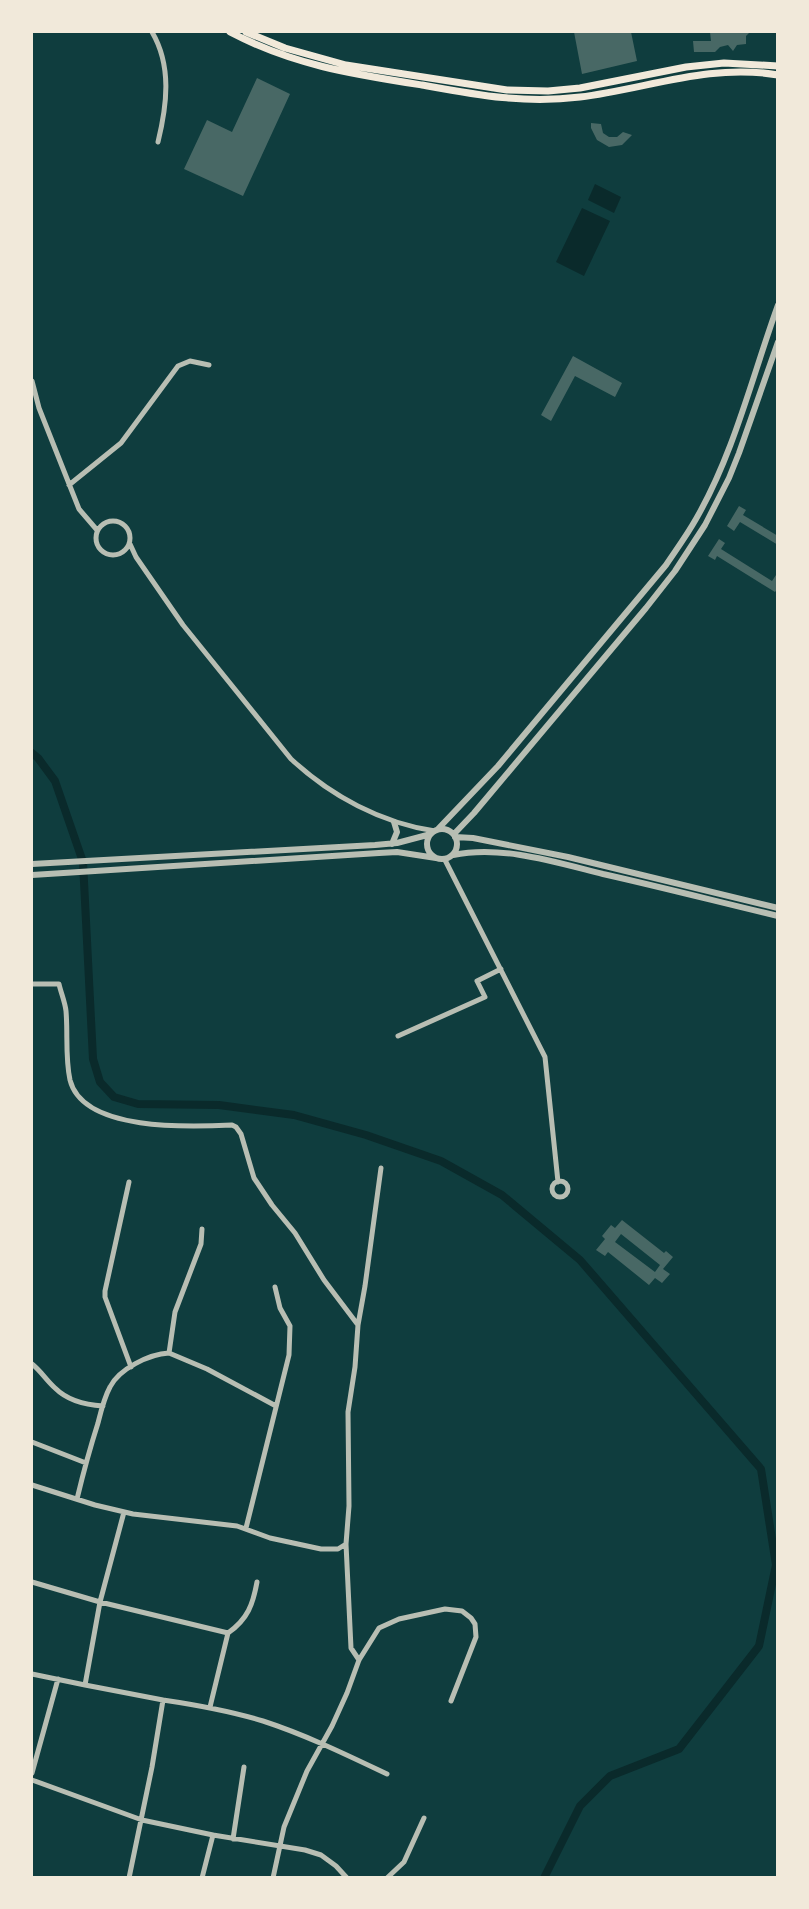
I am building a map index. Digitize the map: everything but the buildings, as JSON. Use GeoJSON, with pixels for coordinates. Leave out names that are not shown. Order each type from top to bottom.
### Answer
{"type":"FeatureCollection","features":[{"type":"Feature","properties":{"kind":"main road"},"geometry":{"type":"LineString","coordinates":[[230,32],[285,56],[329,69],[477,96],[518,100],[584,96],[695,74],[742,72],[777,75]]}},
{"type":"Feature","properties":{"kind":"main road"},"geometry":{"type":"LineString","coordinates":[[246,32],[285,48],[346,65],[507,90],[548,91],[580,88],[686,67],[724,63],[777,66]]}},
{"type":"Feature","properties":{"kind":"street"},"geometry":{"type":"LineString","coordinates":[[152,32],[161,53],[166,88],[165,112],[158,142]]}},
{"type":"Feature","properties":{"kind":"street"},"geometry":{"type":"LineString","coordinates":[[435,858],[431,856],[427,847],[428,838],[498,766],[666,566],[681,543],[709,494],[731,444],[777,305]]}},
{"type":"Feature","properties":{"kind":"street"},"geometry":{"type":"LineString","coordinates":[[454,835],[646,608],[691,547],[729,478],[777,342]]}},
{"type":"Feature","properties":{"kind":"street"},"geometry":{"type":"LineString","coordinates":[[69,484],[121,443],[178,366],[190,362],[209,365]]}},
{"type":"Feature","properties":{"kind":"street"},"geometry":{"type":"LineString","coordinates":[[32,381],[39,408],[79,509],[97,530]]}},
{"type":"Feature","properties":{"kind":"street"},"geometry":{"type":"LineString","coordinates":[[130,544],[125,551],[117,555],[105,554],[96,542],[97,530],[106,522],[117,521],[127,527],[130,544],[136,557],[183,625],[291,759],[329,789],[366,810],[412,827],[449,831],[454,835],[568,857],[777,908]]}},
{"type":"Feature","properties":{"kind":"street"},"geometry":{"type":"LineString","coordinates":[[392,844],[397,832],[394,822]]}},
{"type":"Feature","properties":{"kind":"street"},"geometry":{"type":"LineString","coordinates":[[32,864],[392,844],[413,840],[434,831]]}},
{"type":"Feature","properties":{"kind":"street"},"geometry":{"type":"LineString","coordinates":[[453,855],[457,843],[454,835]]}},
{"type":"Feature","properties":{"kind":"street"},"geometry":{"type":"LineString","coordinates":[[32,875],[397,852],[445,860],[453,855],[478,852],[547,861],[777,916]]}},
{"type":"Feature","properties":{"kind":"street"},"geometry":{"type":"LineString","coordinates":[[445,860],[545,1057],[558,1182]]}},
{"type":"Feature","properties":{"kind":"street"},"geometry":{"type":"LineString","coordinates":[[398,1036],[485,997],[477,981],[501,969]]}},
{"type":"Feature","properties":{"kind":"street"},"geometry":{"type":"LineString","coordinates":[[32,984],[59,984],[66,1010],[67,1057],[71,1081],[76,1094],[94,1110],[145,1124],[232,1125],[236,1127],[241,1134],[254,1178],[358,1325]]}},
{"type":"Feature","properties":{"kind":"street"},"geometry":{"type":"LineString","coordinates":[[359,1660],[351,1648],[346,1544],[350,1454],[348,1412],[381,1168]]}},
{"type":"Feature","properties":{"kind":"street"},"geometry":{"type":"LineString","coordinates":[[129,1182],[105,1297],[131,1367]]}},
{"type":"Feature","properties":{"kind":"street"},"geometry":{"type":"LineString","coordinates":[[169,1353],[175,1312],[201,1244],[202,1229]]}},
{"type":"Feature","properties":{"kind":"street"},"geometry":{"type":"LineString","coordinates":[[246,1528],[289,1354],[290,1326],[280,1308],[275,1287]]}},
{"type":"Feature","properties":{"kind":"street"},"geometry":{"type":"LineString","coordinates":[[77,1499],[110,1386],[120,1374],[131,1367],[162,1353],[169,1353],[199,1365],[276,1406]]}},
{"type":"Feature","properties":{"kind":"street"},"geometry":{"type":"LineString","coordinates":[[32,1364],[42,1372],[56,1390],[70,1399],[89,1405],[103,1406]]}},
{"type":"Feature","properties":{"kind":"street"},"geometry":{"type":"LineString","coordinates":[[32,1442],[86,1463]]}},
{"type":"Feature","properties":{"kind":"street"},"geometry":{"type":"LineString","coordinates":[[32,1485],[124,1512],[246,1528],[270,1538],[321,1549],[338,1550],[346,1544]]}},
{"type":"Feature","properties":{"kind":"street"},"geometry":{"type":"LineString","coordinates":[[85,1686],[100,1602],[124,1512]]}},
{"type":"Feature","properties":{"kind":"street"},"geometry":{"type":"LineString","coordinates":[[32,1582],[100,1602],[228,1633]]}},
{"type":"Feature","properties":{"kind":"street"},"geometry":{"type":"LineString","coordinates":[[210,1707],[228,1633],[236,1627],[252,1606],[257,1582]]}},
{"type":"Feature","properties":{"kind":"street"},"geometry":{"type":"LineString","coordinates":[[273,1878],[284,1827],[299,1788],[347,1693],[359,1660],[379,1628],[399,1619],[445,1609],[462,1611],[471,1618],[475,1624],[476,1637],[451,1701]]}},
{"type":"Feature","properties":{"kind":"street"},"geometry":{"type":"LineString","coordinates":[[32,1674],[85,1686],[210,1707],[265,1722],[322,1744],[387,1774]]}},
{"type":"Feature","properties":{"kind":"street"},"geometry":{"type":"LineString","coordinates":[[32,1773],[58,1679]]}},
{"type":"Feature","properties":{"kind":"street"},"geometry":{"type":"LineString","coordinates":[[129,1878],[164,1700]]}},
{"type":"Feature","properties":{"kind":"street"},"geometry":{"type":"LineString","coordinates":[[233,1839],[244,1767]]}},
{"type":"Feature","properties":{"kind":"street"},"geometry":{"type":"LineString","coordinates":[[32,1780],[142,1820],[233,1839],[295,1848],[321,1855],[347,1878]]}},
{"type":"Feature","properties":{"kind":"street"},"geometry":{"type":"LineString","coordinates":[[387,1878],[404,1862],[424,1818]]}},
{"type":"Feature","properties":{"kind":"street"},"geometry":{"type":"LineString","coordinates":[[202,1878],[213,1835]]}},
{"type":"Feature","properties":{"kind":"water"},"geometry":{"type":"Polygon","coordinates":[[[595,184],[621,197],[614,213],[588,200],[595,184]]]}},
{"type":"Feature","properties":{"kind":"water"},"geometry":{"type":"Polygon","coordinates":[[[582,208],[610,221],[584,276],[556,262],[582,208]]]}},
{"type":"Feature","properties":{"kind":"waterway"},"geometry":{"type":"LineString","coordinates":[[32,753],[55,781],[83,862],[93,1059],[100,1082],[114,1097],[138,1104],[219,1105],[294,1115],[366,1135],[441,1161],[502,1195],[580,1260],[761,1469],[776,1565],[759,1646],[679,1749],[610,1776],[580,1806],[544,1878]]}}]}
